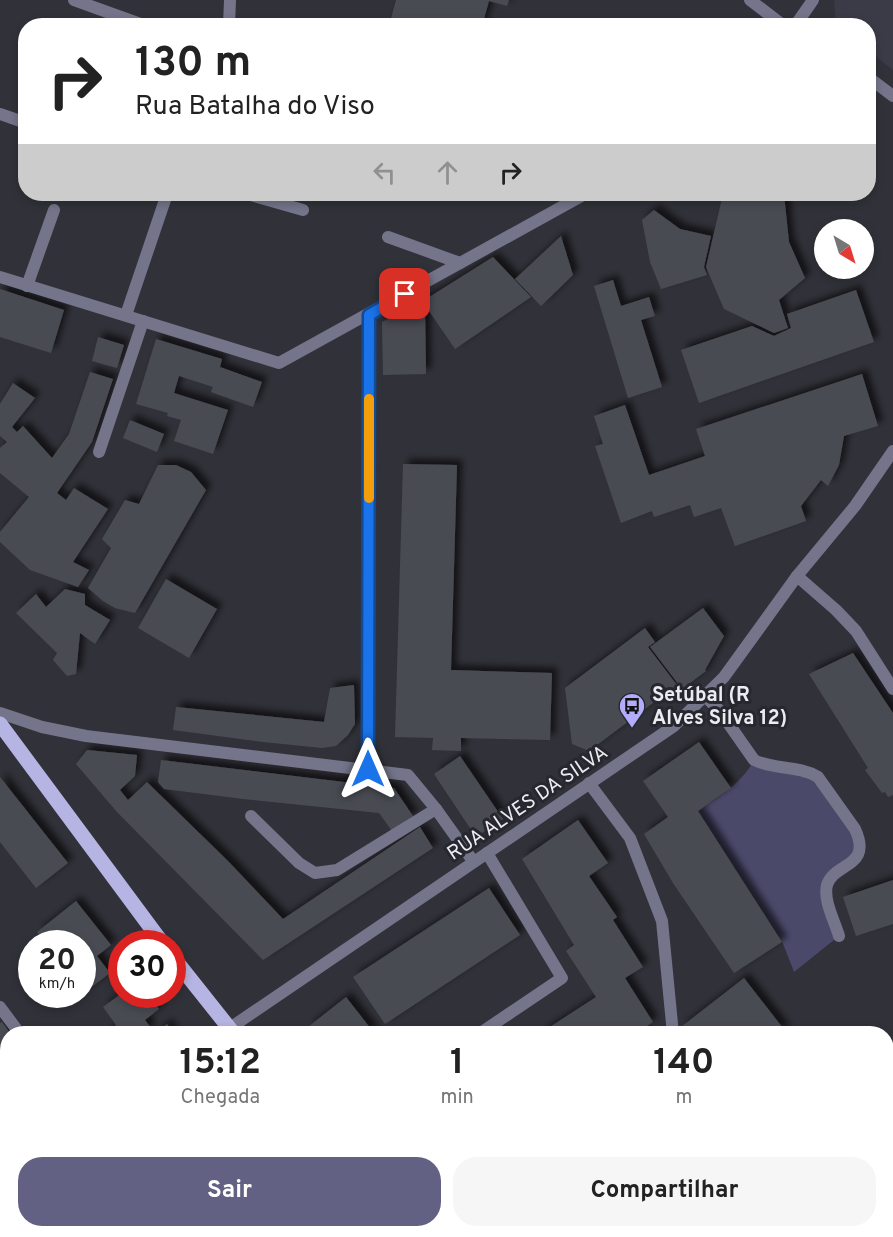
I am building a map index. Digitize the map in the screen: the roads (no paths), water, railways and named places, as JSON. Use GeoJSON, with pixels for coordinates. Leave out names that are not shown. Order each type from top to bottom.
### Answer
{"type":"FeatureCollection","features":[{"type":"Feature","properties":{"kind":"main road"},"geometry":{"type":"LineString","coordinates":[[0,724],[153,930]]}},
{"type":"Feature","properties":{"kind":"main road"},"geometry":{"type":"LineString","coordinates":[[186,974],[228,1026]]}},
{"type":"Feature","properties":{"kind":"street"},"geometry":{"type":"LineString","coordinates":[[74,0],[124,18]]}},
{"type":"Feature","properties":{"kind":"street"},"geometry":{"type":"LineString","coordinates":[[229,18],[230,0]]}},
{"type":"Feature","properties":{"kind":"street"},"geometry":{"type":"LineString","coordinates":[[750,0],[782,18]]}},
{"type":"Feature","properties":{"kind":"street"},"geometry":{"type":"LineString","coordinates":[[799,18],[813,0]]}},
{"type":"Feature","properties":{"kind":"street"},"geometry":{"type":"LineString","coordinates":[[876,83],[893,96]]}},
{"type":"Feature","properties":{"kind":"street"},"geometry":{"type":"LineString","coordinates":[[0,114],[18,120]]}},
{"type":"Feature","properties":{"kind":"street"},"geometry":{"type":"LineString","coordinates":[[126,315],[165,201]]}},
{"type":"Feature","properties":{"kind":"street"},"geometry":{"type":"LineString","coordinates":[[272,201],[303,210]]}},
{"type":"Feature","properties":{"kind":"street"},"geometry":{"type":"LineString","coordinates":[[0,277],[279,363],[572,201]]}},
{"type":"Feature","properties":{"kind":"street"},"geometry":{"type":"LineString","coordinates":[[27,286],[54,210]]}},
{"type":"Feature","properties":{"kind":"street"},"geometry":{"type":"LineString","coordinates":[[388,237],[460,263]]}},
{"type":"Feature","properties":{"kind":"street"},"geometry":{"type":"LineString","coordinates":[[368,769],[369,315]]}},
{"type":"Feature","properties":{"kind":"street"},"geometry":{"type":"LineString","coordinates":[[99,452],[143,321]]}},
{"type":"Feature","properties":{"kind":"street","name":"RUA ALVES DA SILVA"},"geometry":{"type":"LineString","coordinates":[[239,1026],[473,861],[674,726],[724,677],[797,576],[855,506],[893,451]]}},
{"type":"Feature","properties":{"kind":"street"},"geometry":{"type":"LineString","coordinates":[[797,576],[856,631],[893,689]]}},
{"type":"Feature","properties":{"kind":"street"},"geometry":{"type":"LineString","coordinates":[[706,697],[719,710],[754,760],[763,765],[809,772],[818,777],[855,828],[860,848],[856,857],[851,864],[833,876],[826,889],[826,897],[840,936]]}},
{"type":"Feature","properties":{"kind":"street"},"geometry":{"type":"LineString","coordinates":[[0,713],[42,728],[86,736],[368,769],[408,776],[436,809],[473,861]]}},
{"type":"Feature","properties":{"kind":"street"},"geometry":{"type":"LineString","coordinates":[[589,783],[630,838],[662,921],[672,1026]]}},
{"type":"Feature","properties":{"kind":"street"},"geometry":{"type":"LineString","coordinates":[[252,816],[299,863],[315,873],[337,870],[436,809]]}},
{"type":"Feature","properties":{"kind":"street"},"geometry":{"type":"LineString","coordinates":[[487,853],[562,978],[491,1026]]}},
{"type":"Feature","properties":{"kind":"street"},"geometry":{"type":"LineString","coordinates":[[0,1007],[14,1026]]}},
{"type":"Feature","properties":{"kind":"place","name":"Setúbal (R Alves Silva 12)"},"geometry":{"type":"Point","coordinates":[632,729]}}]}
